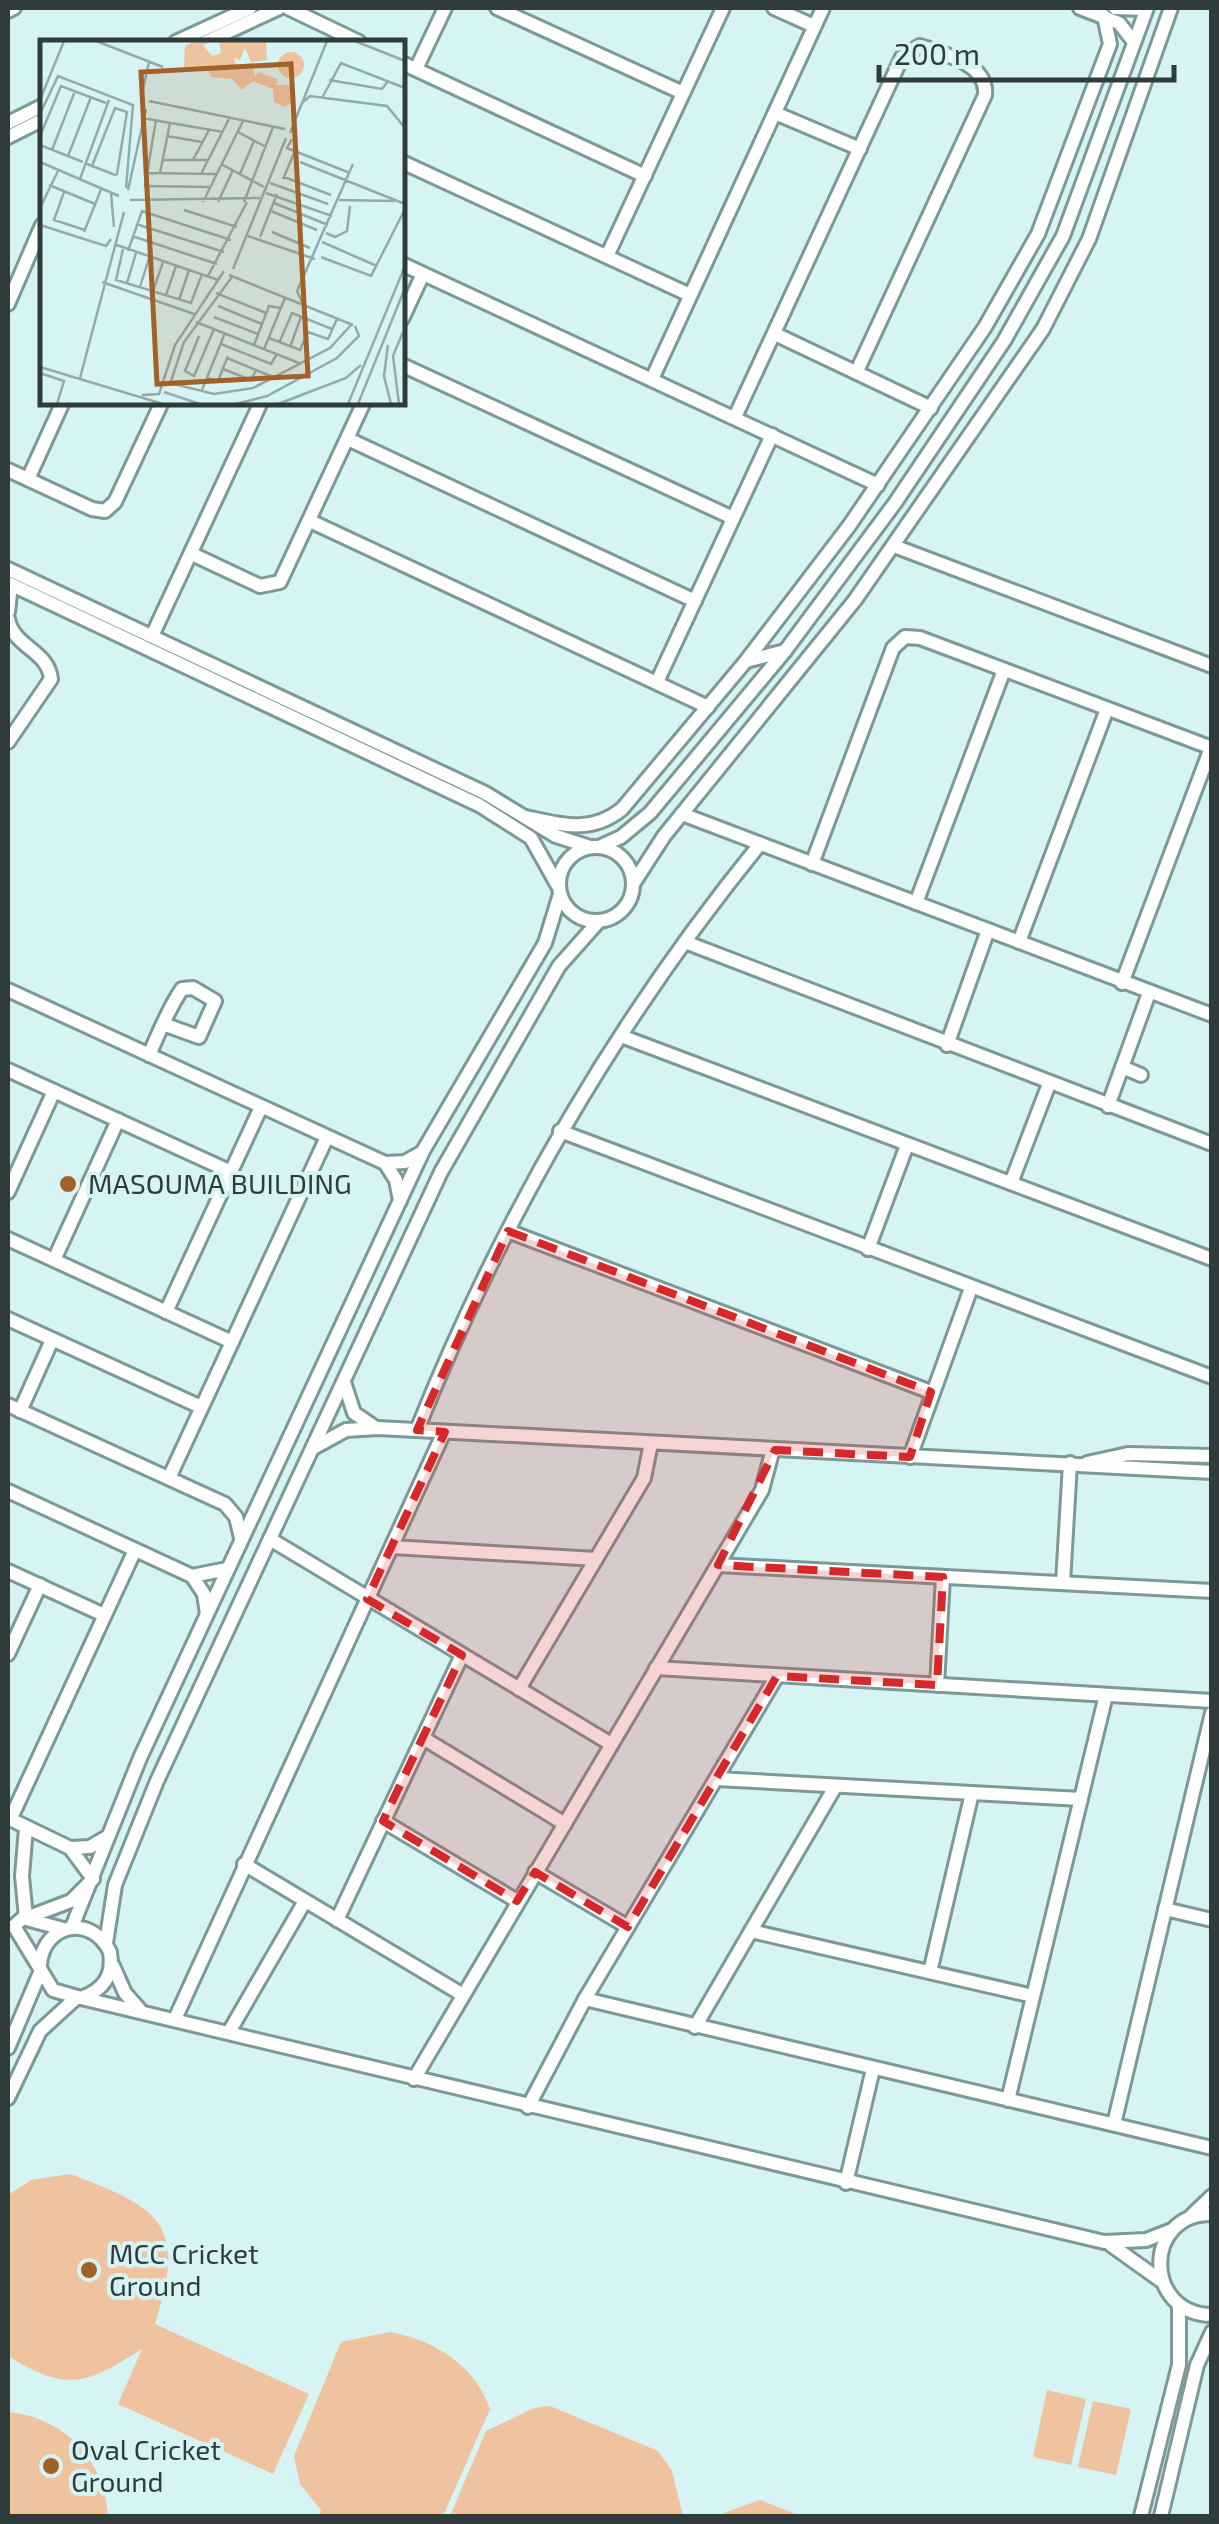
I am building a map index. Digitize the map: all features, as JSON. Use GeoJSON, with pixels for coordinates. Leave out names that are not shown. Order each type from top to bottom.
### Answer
{"type":"FeatureCollection","features":[{"type":"Feature","properties":{"kind":"street"},"geometry":{"type":"LineString","coordinates":[[180,40],[250,8]]}},
{"type":"Feature","properties":{"kind":"street"},"geometry":{"type":"LineString","coordinates":[[210,40],[279,8]]}},
{"type":"Feature","properties":{"kind":"street"},"geometry":{"type":"LineString","coordinates":[[288,8],[355,40]]}},
{"type":"Feature","properties":{"kind":"street"},"geometry":{"type":"LineString","coordinates":[[416,69],[445,8]]}},
{"type":"Feature","properties":{"kind":"street"},"geometry":{"type":"LineString","coordinates":[[498,8],[684,93]]}},
{"type":"Feature","properties":{"kind":"street"},"geometry":{"type":"LineString","coordinates":[[607,256],[723,8]]}},
{"type":"Feature","properties":{"kind":"street"},"geometry":{"type":"LineString","coordinates":[[774,8],[814,26]]}},
{"type":"Feature","properties":{"kind":"street"},"geometry":{"type":"LineString","coordinates":[[652,379],[823,8]]}},
{"type":"Feature","properties":{"kind":"street"},"geometry":{"type":"LineString","coordinates":[[8,2048],[40,1967],[44,1946],[67,1928],[93,1879],[107,1837],[227,1569],[422,1151],[545,943],[567,860],[632,830],[784,651],[851,563],[1004,341],[1058,246],[1147,8],[1110,12],[1080,8]]}},
{"type":"Feature","properties":{"kind":"street"},"geometry":{"type":"LineString","coordinates":[[140,2010],[125,1993],[106,1942],[110,1900],[132,1841],[270,1539],[474,1110],[560,966],[599,921],[627,905],[633,884],[682,814],[771,709],[894,546],[1007,384],[1068,285],[1099,216],[1171,8]]}},
{"type":"Feature","properties":{"kind":"street"},"geometry":{"type":"LineString","coordinates":[[1110,12],[1134,42]]}},
{"type":"Feature","properties":{"kind":"street"},"geometry":{"type":"LineString","coordinates":[[526,817],[573,827],[599,823],[622,808],[746,661],[849,526],[967,354],[1029,253],[1096,86],[1110,44],[1110,12]]}},
{"type":"Feature","properties":{"kind":"street"},"geometry":{"type":"LineString","coordinates":[[735,418],[904,53],[912,47],[925,47],[976,69],[984,78],[985,95],[857,371]]}},
{"type":"Feature","properties":{"kind":"street"},"geometry":{"type":"LineString","coordinates":[[405,64],[644,176]]}},
{"type":"Feature","properties":{"kind":"street"},"geometry":{"type":"LineString","coordinates":[[1096,86],[1123,72]]}},
{"type":"Feature","properties":{"kind":"street"},"geometry":{"type":"LineString","coordinates":[[8,123],[40,107]]}},
{"type":"Feature","properties":{"kind":"street"},"geometry":{"type":"LineString","coordinates":[[775,113],[860,149]]}},
{"type":"Feature","properties":{"kind":"street"},"geometry":{"type":"LineString","coordinates":[[8,137],[40,121]]}},
{"type":"Feature","properties":{"kind":"street"},"geometry":{"type":"LineString","coordinates":[[405,163],[690,294]]}},
{"type":"Feature","properties":{"kind":"street"},"geometry":{"type":"LineString","coordinates":[[8,304],[12,279],[40,230]]}},
{"type":"Feature","properties":{"kind":"street"},"geometry":{"type":"LineString","coordinates":[[405,265],[878,485]]}},
{"type":"Feature","properties":{"kind":"street"},"geometry":{"type":"LineString","coordinates":[[405,313],[424,274]]}},
{"type":"Feature","properties":{"kind":"street"},"geometry":{"type":"LineString","coordinates":[[775,334],[931,408]]}},
{"type":"Feature","properties":{"kind":"street"},"geometry":{"type":"LineString","coordinates":[[967,354],[1004,341]]}},
{"type":"Feature","properties":{"kind":"street"},"geometry":{"type":"LineString","coordinates":[[405,365],[734,518]]}},
{"type":"Feature","properties":{"kind":"street"},"geometry":{"type":"LineString","coordinates":[[28,480],[62,405]]}},
{"type":"Feature","properties":{"kind":"street"},"geometry":{"type":"LineString","coordinates":[[8,470],[92,509],[110,508],[161,405]]}},
{"type":"Feature","properties":{"kind":"street"},"geometry":{"type":"LineString","coordinates":[[152,636],[261,405]]}},
{"type":"Feature","properties":{"kind":"street"},"geometry":{"type":"LineString","coordinates":[[192,554],[260,586],[271,587],[284,578],[363,405]]}},
{"type":"Feature","properties":{"kind":"street"},"geometry":{"type":"LineString","coordinates":[[657,682],[772,435]]}},
{"type":"Feature","properties":{"kind":"street"},"geometry":{"type":"LineString","coordinates":[[348,439],[695,601]]}},
{"type":"Feature","properties":{"kind":"street"},"geometry":{"type":"LineString","coordinates":[[310,521],[708,708]]}},
{"type":"Feature","properties":{"kind":"street"},"geometry":{"type":"LineString","coordinates":[[849,526],[851,563]]}},
{"type":"Feature","properties":{"kind":"street"},"geometry":{"type":"LineString","coordinates":[[894,546],[1212,666]]}},
{"type":"Feature","properties":{"kind":"street"},"geometry":{"type":"LineString","coordinates":[[8,570],[486,793],[556,836],[619,855],[633,884]]}},
{"type":"Feature","properties":{"kind":"street"},"geometry":{"type":"LineString","coordinates":[[8,742],[51,679],[45,660],[18,641],[8,616],[9,584],[508,821],[538,845],[574,914],[599,921]]}},
{"type":"Feature","properties":{"kind":"street"},"geometry":{"type":"LineString","coordinates":[[812,864],[896,642],[914,636],[1211,748],[1122,983]]}},
{"type":"Feature","properties":{"kind":"street"},"geometry":{"type":"LineString","coordinates":[[746,661],[784,651]]}},
{"type":"Feature","properties":{"kind":"street"},"geometry":{"type":"LineString","coordinates":[[916,903],[1004,670]]}},
{"type":"Feature","properties":{"kind":"street"},"geometry":{"type":"LineString","coordinates":[[1019,942],[1107,710]]}},
{"type":"Feature","properties":{"kind":"street"},"geometry":{"type":"LineString","coordinates":[[671,752],[672,787]]}},
{"type":"Feature","properties":{"kind":"street"},"geometry":{"type":"LineString","coordinates":[[682,814],[1212,1015]]}},
{"type":"Feature","properties":{"kind":"street"},"geometry":{"type":"LineString","coordinates":[[417,1430],[508,1231],[560,1131],[685,942],[760,844]]}},
{"type":"Feature","properties":{"kind":"street"},"geometry":{"type":"LineString","coordinates":[[946,1045],[988,930]]}},
{"type":"Feature","properties":{"kind":"street"},"geometry":{"type":"LineString","coordinates":[[685,942],[1212,1144]]}},
{"type":"Feature","properties":{"kind":"street"},"geometry":{"type":"LineString","coordinates":[[8,990],[385,1163],[405,1162],[422,1151]]}},
{"type":"Feature","properties":{"kind":"street"},"geometry":{"type":"LineString","coordinates":[[1108,1106],[1149,994]]}},
{"type":"Feature","properties":{"kind":"street"},"geometry":{"type":"LineString","coordinates":[[149,1055],[164,1024]]}},
{"type":"Feature","properties":{"kind":"street"},"geometry":{"type":"LineString","coordinates":[[620,1036],[1212,1259]]}},
{"type":"Feature","properties":{"kind":"street"},"geometry":{"type":"LineString","coordinates":[[1122,1067],[1141,1076]]}},
{"type":"Feature","properties":{"kind":"street"},"geometry":{"type":"LineString","coordinates":[[8,1070],[231,1172]]}},
{"type":"Feature","properties":{"kind":"street"},"geometry":{"type":"LineString","coordinates":[[1011,1183],[1049,1084]]}},
{"type":"Feature","properties":{"kind":"street"},"geometry":{"type":"LineString","coordinates":[[8,1192],[54,1091]]}},
{"type":"Feature","properties":{"kind":"street"},"geometry":{"type":"LineString","coordinates":[[166,1312],[261,1108]]}},
{"type":"Feature","properties":{"kind":"street"},"geometry":{"type":"LineString","coordinates":[[54,1260],[118,1120]]}},
{"type":"Feature","properties":{"kind":"street"},"geometry":{"type":"LineString","coordinates":[[560,1131],[1212,1377]]}},
{"type":"Feature","properties":{"kind":"street"},"geometry":{"type":"LineString","coordinates":[[169,1478],[327,1138]]}},
{"type":"Feature","properties":{"kind":"street"},"geometry":{"type":"LineString","coordinates":[[868,1249],[907,1145]]}},
{"type":"Feature","properties":{"kind":"street"},"geometry":{"type":"LineString","coordinates":[[385,1163],[396,1180],[400,1201]]}},
{"type":"Feature","properties":{"kind":"street"},"geometry":{"type":"LineString","coordinates":[[508,1231],[932,1392]]}},
{"type":"Feature","properties":{"kind":"street"},"geometry":{"type":"LineString","coordinates":[[8,1239],[232,1342]]}},
{"type":"Feature","properties":{"kind":"street"},"geometry":{"type":"LineString","coordinates":[[910,1458],[971,1288]]}},
{"type":"Feature","properties":{"kind":"street"},"geometry":{"type":"LineString","coordinates":[[8,1319],[201,1408]]}},
{"type":"Feature","properties":{"kind":"street"},"geometry":{"type":"LineString","coordinates":[[52,1340],[14,1408],[225,1504],[239,1524],[241,1540]]}},
{"type":"Feature","properties":{"kind":"street"},"geometry":{"type":"LineString","coordinates":[[344,1382],[354,1412],[378,1428]]}},
{"type":"Feature","properties":{"kind":"street"},"geometry":{"type":"LineString","coordinates":[[311,1451],[338,1433],[378,1428],[1212,1472]]}},
{"type":"Feature","properties":{"kind":"street"},"geometry":{"type":"LineString","coordinates":[[175,2018],[444,1432]]}},
{"type":"Feature","properties":{"kind":"street"},"geometry":{"type":"LineString","coordinates":[[519,1689],[644,1478],[651,1442]]}},
{"type":"Feature","properties":{"kind":"street"},"geometry":{"type":"LineString","coordinates":[[414,2079],[766,1482],[772,1450]]}},
{"type":"Feature","properties":{"kind":"street"},"geometry":{"type":"LineString","coordinates":[[1077,1463],[1128,1454],[1212,1456]]}},
{"type":"Feature","properties":{"kind":"street"},"geometry":{"type":"LineString","coordinates":[[1063,1584],[1077,1463]]}},
{"type":"Feature","properties":{"kind":"street"},"geometry":{"type":"LineString","coordinates":[[8,1491],[192,1576],[204,1594],[207,1615]]}},
{"type":"Feature","properties":{"kind":"street"},"geometry":{"type":"LineString","coordinates":[[225,1504],[262,1496]]}},
{"type":"Feature","properties":{"kind":"street"},"geometry":{"type":"LineString","coordinates":[[270,1539],[611,1744]]}},
{"type":"Feature","properties":{"kind":"street"},"geometry":{"type":"LineString","coordinates":[[392,1548],[596,1559]]}},
{"type":"Feature","properties":{"kind":"street"},"geometry":{"type":"LineString","coordinates":[[93,1879],[70,1848],[9,1819],[135,1550]]}},
{"type":"Feature","properties":{"kind":"street"},"geometry":{"type":"LineString","coordinates":[[718,1565],[1212,1591]]}},
{"type":"Feature","properties":{"kind":"street"},"geometry":{"type":"LineString","coordinates":[[192,1576],[227,1569]]}},
{"type":"Feature","properties":{"kind":"street"},"geometry":{"type":"LineString","coordinates":[[8,1570],[104,1616]]}},
{"type":"Feature","properties":{"kind":"street"},"geometry":{"type":"LineString","coordinates":[[937,1685],[943,1577]]}},
{"type":"Feature","properties":{"kind":"street"},"geometry":{"type":"LineString","coordinates":[[8,1654],[40,1586]]}},
{"type":"Feature","properties":{"kind":"street"},"geometry":{"type":"LineString","coordinates":[[337,1920],[462,1655]]}},
{"type":"Feature","properties":{"kind":"street"},"geometry":{"type":"LineString","coordinates":[[656,1668],[1212,1701]]}},
{"type":"Feature","properties":{"kind":"street"},"geometry":{"type":"LineString","coordinates":[[528,2107],[585,1999],[777,1676]]}},
{"type":"Feature","properties":{"kind":"street"},"geometry":{"type":"LineString","coordinates":[[1008,2100],[1106,1695]]}},
{"type":"Feature","properties":{"kind":"street"},"geometry":{"type":"LineString","coordinates":[[1114,2124],[1212,1713]]}},
{"type":"Feature","properties":{"kind":"street"},"geometry":{"type":"LineString","coordinates":[[423,1738],[564,1824]]}},
{"type":"Feature","properties":{"kind":"street"},"geometry":{"type":"LineString","coordinates":[[717,1779],[1080,1799]]}},
{"type":"Feature","properties":{"kind":"street"},"geometry":{"type":"LineString","coordinates":[[695,2027],[835,1787]]}},
{"type":"Feature","properties":{"kind":"street"},"geometry":{"type":"LineString","coordinates":[[930,1972],[972,1794]]}},
{"type":"Feature","properties":{"kind":"street"},"geometry":{"type":"LineString","coordinates":[[383,1822],[518,1901]]}},
{"type":"Feature","properties":{"kind":"street"},"geometry":{"type":"LineString","coordinates":[[26,1828],[22,1884],[26,1918]]}},
{"type":"Feature","properties":{"kind":"street"},"geometry":{"type":"LineString","coordinates":[[70,1848],[90,1846],[107,1837]]}},
{"type":"Feature","properties":{"kind":"street"},"geometry":{"type":"LineString","coordinates":[[244,1864],[463,1995]]}},
{"type":"Feature","properties":{"kind":"street"},"geometry":{"type":"LineString","coordinates":[[536,1872],[628,1928]]}},
{"type":"Feature","properties":{"kind":"street"},"geometry":{"type":"LineString","coordinates":[[93,1879],[57,1910],[16,1920],[14,1929],[53,1990],[528,2107],[1104,2242],[1135,2258],[1161,2281],[1179,2305],[1212,2315]]}},
{"type":"Feature","properties":{"kind":"street"},"geometry":{"type":"LineString","coordinates":[[228,2032],[305,1901]]}},
{"type":"Feature","properties":{"kind":"street"},"geometry":{"type":"LineString","coordinates":[[1165,1909],[1212,1920]]}},
{"type":"Feature","properties":{"kind":"street"},"geometry":{"type":"LineString","coordinates":[[26,1918],[91,1930],[106,1942]]}},
{"type":"Feature","properties":{"kind":"street"},"geometry":{"type":"LineString","coordinates":[[751,1931],[1033,1996]]}},
{"type":"Feature","properties":{"kind":"street"},"geometry":{"type":"LineString","coordinates":[[8,2098],[40,2031],[79,1998],[103,1986],[112,1962]]}},
{"type":"Feature","properties":{"kind":"street"},"geometry":{"type":"LineString","coordinates":[[585,1999],[1212,2148]]}},
{"type":"Feature","properties":{"kind":"street"},"geometry":{"type":"LineString","coordinates":[[846,2183],[874,2069]]}},
{"type":"Feature","properties":{"kind":"street"},"geometry":{"type":"LineString","coordinates":[[1104,2242],[1146,2240],[1172,2230],[1212,2196]]}},
{"type":"Feature","properties":{"kind":"street"},"geometry":{"type":"LineString","coordinates":[[1190,2217],[1212,2214]]}},
{"type":"Feature","properties":{"kind":"street"},"geometry":{"type":"LineString","coordinates":[[1161,2281],[1159,2254],[1172,2230]]}},
{"type":"Feature","properties":{"kind":"street"},"geometry":{"type":"LineString","coordinates":[[1142,2516],[1179,2365],[1179,2305]]}},
{"type":"Feature","properties":{"kind":"street"},"geometry":{"type":"LineString","coordinates":[[1161,2516],[1198,2365],[1212,2332]]}},
{"type":"Feature","properties":{"kind":"highlighted area"},"geometry":{"type":"Polygon","coordinates":[[[508,1231],[931,1392],[910,1457],[775,1450],[718,1565],[943,1577],[937,1685],[777,1676],[628,1927],[535,1872],[517,1901],[383,1821],[462,1655],[367,1599],[445,1432],[417,1430],[508,1231]]]}},
{"type":"Feature","properties":{"kind":"shaded area","name":"MCC Cricket Ground"},"geometry":{"type":"Polygon","coordinates":[[[70,2174],[127,2198],[159,2225],[167,2242],[168,2264],[155,2324],[309,2394],[273,2474],[118,2404],[142,2349],[106,2370],[77,2380],[47,2375],[8,2356],[8,2195],[31,2180],[70,2174]]]}},
{"type":"Feature","properties":{"kind":"shaded area"},"geometry":{"type":"Polygon","coordinates":[[[390,2332],[422,2341],[451,2357],[474,2380],[490,2409],[443,2516],[319,2516],[321,2510],[300,2484],[294,2456],[341,2342],[390,2332]]]}},
{"type":"Feature","properties":{"kind":"shaded area"},"geometry":{"type":"Polygon","coordinates":[[[1047,2390],[1086,2399],[1071,2465],[1033,2457],[1047,2390]]]}},
{"type":"Feature","properties":{"kind":"shaded area"},"geometry":{"type":"Polygon","coordinates":[[[1093,2401],[1131,2409],[1116,2475],[1078,2467],[1093,2401]]]}},
{"type":"Feature","properties":{"kind":"shaded area"},"geometry":{"type":"Polygon","coordinates":[[[550,2406],[658,2451],[672,2471],[683,2516],[450,2516],[486,2431],[534,2408],[550,2406]]]}},
{"type":"Feature","properties":{"kind":"shaded area","name":"Oval Cricket Ground"},"geometry":{"type":"Polygon","coordinates":[[[8,2412],[47,2423],[78,2445],[99,2477],[108,2516],[8,2516],[8,2412]]]}},
{"type":"Feature","properties":{"kind":"shaded area"},"geometry":{"type":"Polygon","coordinates":[[[760,2500],[801,2516],[715,2516],[760,2500]]]}},
{"type":"Feature","properties":{"kind":"place","name":"MASOUMA BUILDING"},"geometry":{"type":"Point","coordinates":[68,1184]}},
{"type":"Feature","properties":{"kind":"place","name":"MCC Cricket Ground"},"geometry":{"type":"Point","coordinates":[89,2270]}},
{"type":"Feature","properties":{"kind":"place","name":"Oval Cricket Ground"},"geometry":{"type":"Point","coordinates":[51,2466]}}]}
